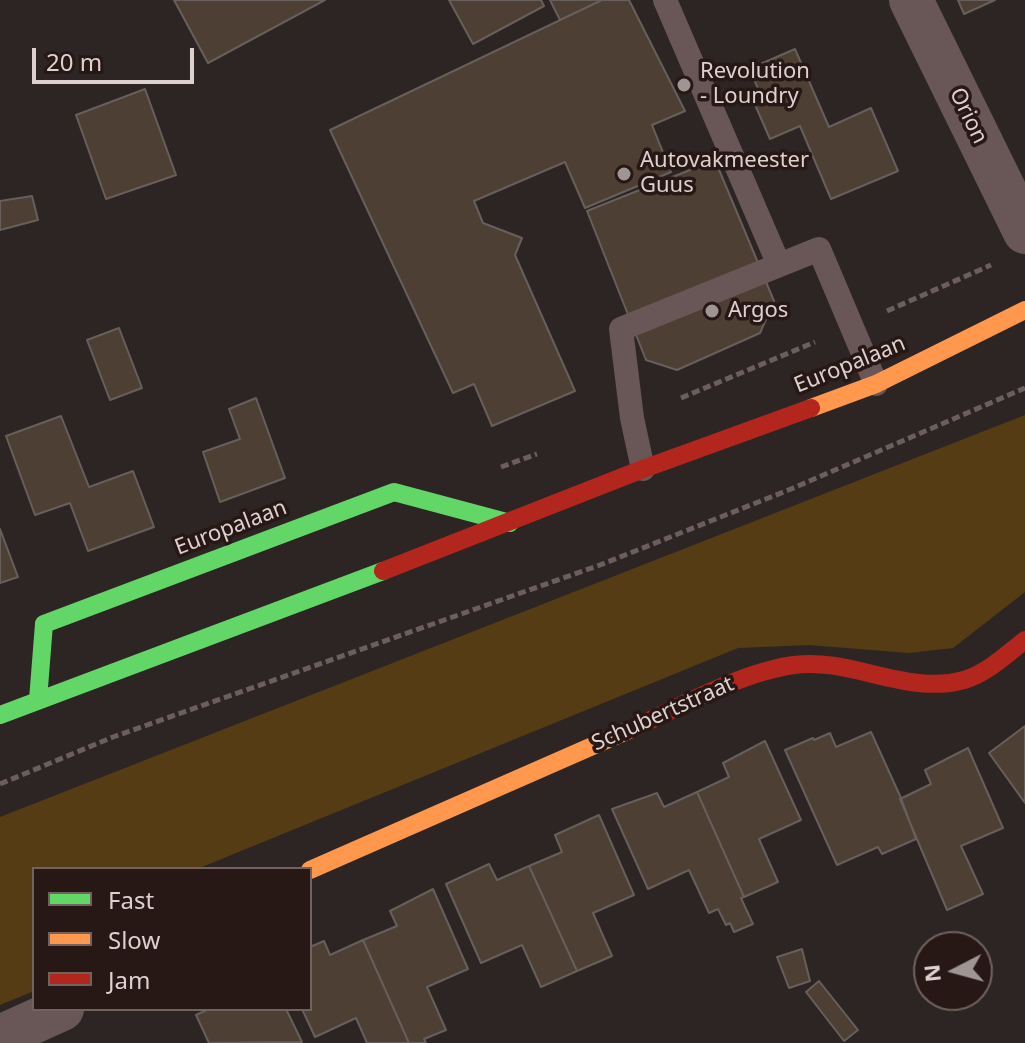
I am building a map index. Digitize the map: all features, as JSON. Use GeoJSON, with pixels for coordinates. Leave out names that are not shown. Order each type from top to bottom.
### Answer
{"type":"FeatureCollection","features":[{"type":"Feature","properties":{"kind":"street","name":"Orion"},"geometry":{"type":"LineString","coordinates":[[911,0],[1011,247]]}},
{"type":"Feature","properties":{"kind":"street","name":"Europalaan"},"geometry":{"type":"LineString","coordinates":[[0,715],[510,523],[643,469],[876,384],[1025,310]]}},
{"type":"Feature","properties":{"kind":"street","name":"Europalaan"},"geometry":{"type":"LineString","coordinates":[[38,700],[44,624],[379,497],[394,492],[510,523]]}},
{"type":"Feature","properties":{"kind":"street","name":"Schubertstraat"},"geometry":{"type":"LineString","coordinates":[[312,869],[750,676],[787,664],[822,664],[929,683],[961,681],[991,667],[1025,640]]}},
{"type":"Feature","properties":{"kind":"street"},"geometry":{"type":"LineString","coordinates":[[0,1037],[58,1011]]}},
{"type":"Feature","properties":{"kind":"lane"},"geometry":{"type":"LineString","coordinates":[[665,0],[779,265]]}},
{"type":"Feature","properties":{"kind":"lane"},"geometry":{"type":"LineString","coordinates":[[643,469],[632,418],[621,329],[819,249],[876,384]]}},
{"type":"Feature","properties":{"kind":"path"},"geometry":{"type":"LineString","coordinates":[[632,418],[853,326],[1011,247]]}},
{"type":"Feature","properties":{"kind":"path"},"geometry":{"type":"LineString","coordinates":[[0,784],[113,737],[600,565],[791,489],[1025,388]]}},
{"type":"Feature","properties":{"kind":"path"},"geometry":{"type":"LineString","coordinates":[[500,468],[544,451]]}},
{"type":"Feature","properties":{"kind":"shaded area"},"geometry":{"type":"Polygon","coordinates":[[[1025,415],[1025,592],[953,648],[909,653],[809,645],[738,648],[202,867],[32,867],[32,992],[0,1005],[0,817],[1025,415]]]}},
{"type":"Feature","properties":{"kind":"building"},"geometry":{"type":"Polygon","coordinates":[[[174,0],[325,0],[208,63],[174,0]]]}},
{"type":"Feature","properties":{"kind":"building"},"geometry":{"type":"Polygon","coordinates":[[[449,0],[541,0],[544,6],[473,44],[449,0]]]}},
{"type":"Feature","properties":{"kind":"building"},"geometry":{"type":"Polygon","coordinates":[[[550,0],[602,0],[560,20],[550,0]]]}},
{"type":"Feature","properties":{"kind":"building"},"geometry":{"type":"Polygon","coordinates":[[[602,0],[629,0],[685,111],[652,125],[671,172],[585,208],[565,162],[474,201],[483,223],[522,238],[515,255],[575,391],[492,426],[474,384],[453,393],[330,130],[602,0]]]}},
{"type":"Feature","properties":{"kind":"building"},"geometry":{"type":"Polygon","coordinates":[[[958,0],[995,0],[964,14],[958,0]]]}},
{"type":"Feature","properties":{"kind":"building"},"geometry":{"type":"Polygon","coordinates":[[[795,49],[829,127],[871,108],[898,171],[831,199],[800,126],[770,139],[752,98],[761,95],[749,69],[795,49]]]}},
{"type":"Feature","properties":{"kind":"building"},"geometry":{"type":"Polygon","coordinates":[[[145,89],[176,175],[106,199],[76,115],[145,89]]]}},
{"type":"Feature","properties":{"kind":"building"},"geometry":{"type":"Polygon","coordinates":[[[715,160],[774,301],[760,333],[677,370],[646,360],[587,211],[715,160]]]}},
{"type":"Feature","properties":{"kind":"building"},"geometry":{"type":"Polygon","coordinates":[[[32,196],[38,220],[0,230],[0,201],[32,196]]]}},
{"type":"Feature","properties":{"kind":"building"},"geometry":{"type":"Polygon","coordinates":[[[119,328],[142,388],[110,400],[87,340],[119,328]]]}},
{"type":"Feature","properties":{"kind":"building"},"geometry":{"type":"Polygon","coordinates":[[[256,398],[285,478],[220,502],[203,452],[240,439],[229,409],[256,398]]]}},
{"type":"Feature","properties":{"kind":"building"},"geometry":{"type":"Polygon","coordinates":[[[61,416],[89,487],[133,471],[154,527],[88,551],[70,503],[35,515],[6,436],[61,416]]]}},
{"type":"Feature","properties":{"kind":"building"},"geometry":{"type":"Polygon","coordinates":[[[0,529],[18,577],[0,583],[0,529]]]}},
{"type":"Feature","properties":{"kind":"building"},"geometry":{"type":"Polygon","coordinates":[[[1025,726],[1025,803],[989,753],[1025,726]]]}},
{"type":"Feature","properties":{"kind":"building"},"geometry":{"type":"Polygon","coordinates":[[[871,732],[916,839],[882,854],[878,847],[837,865],[785,750],[830,733],[836,747],[871,732]]]}},
{"type":"Feature","properties":{"kind":"building"},"geometry":{"type":"Polygon","coordinates":[[[765,741],[801,820],[759,839],[778,882],[744,897],[697,792],[729,777],[723,763],[765,741]]]}},
{"type":"Feature","properties":{"kind":"building"},"geometry":{"type":"Polygon","coordinates":[[[968,748],[1003,828],[961,846],[983,894],[947,910],[900,799],[931,784],[925,770],[968,748]]]}},
{"type":"Feature","properties":{"kind":"building"},"geometry":{"type":"Polygon","coordinates":[[[697,792],[753,924],[734,932],[730,923],[726,925],[718,909],[709,913],[689,870],[648,889],[612,809],[657,793],[664,807],[697,792]]]}},
{"type":"Feature","properties":{"kind":"building"},"geometry":{"type":"Polygon","coordinates":[[[599,815],[634,895],[593,913],[612,956],[577,971],[529,866],[562,852],[555,835],[599,815]]]}},
{"type":"Feature","properties":{"kind":"building"},"geometry":{"type":"Polygon","coordinates":[[[489,864],[497,880],[529,866],[577,971],[541,987],[522,945],[481,963],[446,884],[489,864]]]}},
{"type":"Feature","properties":{"kind":"building"},"geometry":{"type":"Polygon","coordinates":[[[433,889],[468,969],[427,987],[446,1030],[424,1039],[426,1043],[409,1043],[363,940],[397,926],[390,911],[433,889]]]}},
{"type":"Feature","properties":{"kind":"building"},"geometry":{"type":"Polygon","coordinates":[[[363,940],[409,1043],[367,1043],[356,1018],[315,1037],[303,1011],[312,1011],[312,946],[324,941],[330,955],[363,940]]]}},
{"type":"Feature","properties":{"kind":"building"},"geometry":{"type":"Polygon","coordinates":[[[802,949],[810,981],[789,988],[777,957],[802,949]]]}},
{"type":"Feature","properties":{"kind":"building"},"geometry":{"type":"Polygon","coordinates":[[[819,981],[858,1030],[844,1041],[806,992],[819,981]]]}},
{"type":"Feature","properties":{"kind":"building"},"geometry":{"type":"Polygon","coordinates":[[[205,1011],[287,1011],[302,1042],[209,1043],[196,1015],[205,1011]]]}},
{"type":"Feature","properties":{"kind":"traffic: fast"},"geometry":{"type":"LineString","coordinates":[[38,700],[44,624],[394,492],[510,523]]}},
{"type":"Feature","properties":{"kind":"traffic: fast"},"geometry":{"type":"LineString","coordinates":[[0,715],[383,571]]}},
{"type":"Feature","properties":{"kind":"traffic: slow"},"geometry":{"type":"LineString","coordinates":[[811,408],[876,384],[1025,310]]}},
{"type":"Feature","properties":{"kind":"traffic: slow"},"geometry":{"type":"LineString","coordinates":[[312,869],[629,730]]}},
{"type":"Feature","properties":{"kind":"traffic: jam"},"geometry":{"type":"LineString","coordinates":[[383,571],[643,469],[811,408]]}},
{"type":"Feature","properties":{"kind":"traffic: jam"},"geometry":{"type":"LineString","coordinates":[[629,730],[710,692],[774,669],[815,664],[900,680],[943,684],[981,673],[1025,640]]}},
{"type":"Feature","properties":{"kind":"place","name":"Revolution - Loundry"},"geometry":{"type":"Point","coordinates":[684,85]}},
{"type":"Feature","properties":{"kind":"place","name":"Autovakmeester Guus"},"geometry":{"type":"Point","coordinates":[624,174]}},
{"type":"Feature","properties":{"kind":"place","name":"Argos"},"geometry":{"type":"Point","coordinates":[712,311]}}]}
